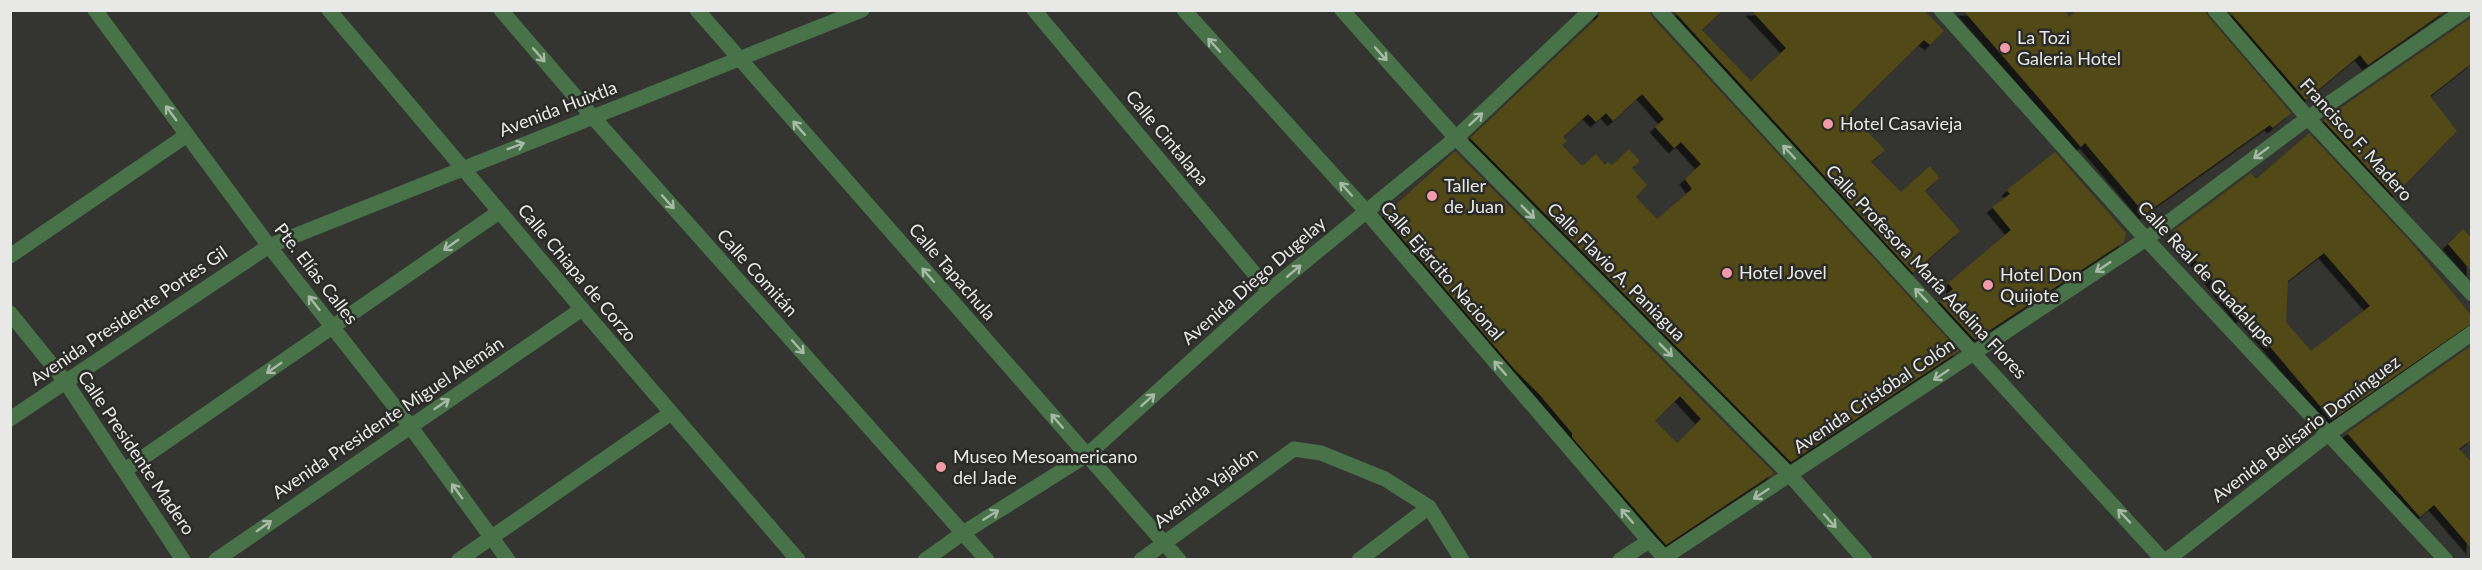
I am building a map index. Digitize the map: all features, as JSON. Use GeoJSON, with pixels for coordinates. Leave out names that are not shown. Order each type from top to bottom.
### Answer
{"type":"FeatureCollection","features":[{"type":"Feature","properties":{"kind":"street","name":"Pte. Elías Calles"},"geometry":{"type":"LineString","coordinates":[[95,10],[269,246],[410,426],[508,560]]}},
{"type":"Feature","properties":{"kind":"street","name":"Calle Chiapa de Corzo"},"geometry":{"type":"LineString","coordinates":[[329,10],[798,560]]}},
{"type":"Feature","properties":{"kind":"street","name":"Calle Comitán"},"geometry":{"type":"LineString","coordinates":[[501,10],[592,116],[987,560]]}},
{"type":"Feature","properties":{"kind":"street","name":"Calle Tapachula"},"geometry":{"type":"LineString","coordinates":[[697,10],[1179,560]]}},
{"type":"Feature","properties":{"kind":"street","name":"Avenida Huixtla"},"geometry":{"type":"LineString","coordinates":[[269,246],[462,167],[740,61],[862,10]]}},
{"type":"Feature","properties":{"kind":"street","name":"Calle Cintalapa"},"geometry":{"type":"LineString","coordinates":[[1034,10],[1269,291]]}},
{"type":"Feature","properties":{"kind":"street","name":"Calle Ejército Nacional"},"geometry":{"type":"LineString","coordinates":[[1184,10],[1365,210],[1666,558]]}},
{"type":"Feature","properties":{"kind":"street","name":"Calle Flavio A. Paniagua"},"geometry":{"type":"LineString","coordinates":[[1342,10],[1456,138],[1790,475],[1865,560]]}},
{"type":"Feature","properties":{"kind":"street","name":"Avenida Diego Dugelay"},"geometry":{"type":"LineString","coordinates":[[925,560],[963,532],[1087,455],[1269,291],[1365,210],[1456,138],[1591,10]]}},
{"type":"Feature","properties":{"kind":"street","name":"Calle Profesora María Adelina Flores"},"geometry":{"type":"LineString","coordinates":[[1659,10],[2165,560]]}},
{"type":"Feature","properties":{"kind":"street","name":"Calle Real de Guadalupe"},"geometry":{"type":"LineString","coordinates":[[1941,10],[2146,239],[2446,560]]}},
{"type":"Feature","properties":{"kind":"street","name":"Francisco F. Madero"},"geometry":{"type":"LineString","coordinates":[[2215,10],[2308,118],[2472,294]]}},
{"type":"Feature","properties":{"kind":"street","name":"Avenida Cristóbal Colón"},"geometry":{"type":"LineString","coordinates":[[1666,558],[2146,239],[2308,118],[2465,10]]}},
{"type":"Feature","properties":{"kind":"street"},"geometry":{"type":"LineString","coordinates":[[10,256],[188,135]]}},
{"type":"Feature","properties":{"kind":"street"},"geometry":{"type":"LineString","coordinates":[[125,470],[500,212]]}},
{"type":"Feature","properties":{"kind":"street","name":"Avenida Presidente Portes Gil"},"geometry":{"type":"LineString","coordinates":[[10,418],[269,246]]}},
{"type":"Feature","properties":{"kind":"street","name":"Avenida Presidente Miguel Alemán"},"geometry":{"type":"LineString","coordinates":[[216,560],[582,309]]}},
{"type":"Feature","properties":{"kind":"street","name":"Calle Presidente Madero"},"geometry":{"type":"LineString","coordinates":[[10,313],[65,381],[183,560]]}},
{"type":"Feature","properties":{"kind":"street","name":"Avenida Belisario Domínguez"},"geometry":{"type":"LineString","coordinates":[[2165,560],[2328,434],[2472,333]]}},
{"type":"Feature","properties":{"kind":"street"},"geometry":{"type":"LineString","coordinates":[[459,560],[671,413]]}},
{"type":"Feature","properties":{"kind":"street","name":"Avenida Yajalón"},"geometry":{"type":"LineString","coordinates":[[1142,560],[1294,449],[1321,453],[1385,478],[1429,507]]}},
{"type":"Feature","properties":{"kind":"street"},"geometry":{"type":"LineString","coordinates":[[1359,560],[1429,507],[1462,560]]}},
{"type":"Feature","properties":{"kind":"street"},"geometry":{"type":"LineString","coordinates":[[1620,560],[1649,541]]}},
{"type":"Feature","properties":{"kind":"building"},"geometry":{"type":"Polygon","coordinates":[[[1600,10],[1649,10],[1652,17],[1959,351],[1791,462],[1470,138],[1598,17],[1600,10]],[[1642,94],[1613,121],[1606,113],[1596,122],[1588,114],[1563,137],[1567,141],[1562,145],[1582,166],[1596,154],[1605,165],[1608,162],[1612,165],[1629,149],[1640,161],[1632,168],[1647,185],[1636,197],[1657,219],[1692,189],[1685,179],[1701,164],[1681,142],[1674,148],[1655,127],[1664,119],[1642,94]]]}},
{"type":"Feature","properties":{"kind":"building"},"geometry":{"type":"Polygon","coordinates":[[[1673,10],[1723,10],[1702,30],[1751,81],[1786,48],[1751,10],[1924,10],[1944,31],[1930,45],[1924,40],[1850,113],[1885,150],[1871,162],[1901,192],[1930,166],[1939,178],[1925,191],[1960,231],[1913,273],[1673,10]]]}},
{"type":"Feature","properties":{"kind":"building"},"geometry":{"type":"Polygon","coordinates":[[[1963,10],[2065,10],[2069,17],[2077,10],[2205,10],[2291,113],[2273,128],[2270,125],[2145,214],[2085,143],[2081,147],[1963,10]]]}},
{"type":"Feature","properties":{"kind":"building"},"geometry":{"type":"Polygon","coordinates":[[[2228,10],[2447,10],[2368,65],[2360,55],[2306,100],[2228,10]]]}},
{"type":"Feature","properties":{"kind":"building"},"geometry":{"type":"Polygon","coordinates":[[[2472,17],[2472,63],[2430,96],[2457,131],[2394,196],[2323,120],[2472,17]]]}},
{"type":"Feature","properties":{"kind":"building"},"geometry":{"type":"Polygon","coordinates":[[[2309,133],[2409,240],[2472,316],[2472,323],[2332,420],[2244,316],[2241,318],[2173,231],[2251,173],[2256,179],[2309,133]],[[2324,253],[2288,281],[2286,322],[2311,351],[2370,306],[2324,253]]]}},
{"type":"Feature","properties":{"kind":"building"},"geometry":{"type":"Polygon","coordinates":[[[1455,151],[1774,473],[1666,545],[1572,437],[1572,433],[1540,395],[1515,370],[1383,216],[1455,151]],[[1680,396],[1655,421],[1677,443],[1701,419],[1680,396]]]}},
{"type":"Feature","properties":{"kind":"building"},"geometry":{"type":"Polygon","coordinates":[[[2055,152],[2126,233],[2124,242],[1975,340],[1939,301],[1953,289],[1948,283],[2011,230],[1992,207],[2010,194],[2007,190],[2055,152]]]}},
{"type":"Feature","properties":{"kind":"building"},"geometry":{"type":"Polygon","coordinates":[[[2463,229],[2472,239],[2472,272],[2448,244],[2463,229]]]}},
{"type":"Feature","properties":{"kind":"building"},"geometry":{"type":"Polygon","coordinates":[[[2472,345],[2472,439],[2459,449],[2472,463],[2472,549],[2434,505],[2420,517],[2347,433],[2472,345]]]}},
{"type":"Feature","properties":{"kind":"place","name":"La Tozi Galeria Hotel"},"geometry":{"type":"Point","coordinates":[2005,48]}},
{"type":"Feature","properties":{"kind":"place","name":"Hotel Casavieja"},"geometry":{"type":"Point","coordinates":[1828,124]}},
{"type":"Feature","properties":{"kind":"place","name":"Taller de Juan"},"geometry":{"type":"Point","coordinates":[1432,196]}},
{"type":"Feature","properties":{"kind":"place","name":"Hotel Jovel"},"geometry":{"type":"Point","coordinates":[1727,273]}},
{"type":"Feature","properties":{"kind":"place","name":"Hotel Don Quijote"},"geometry":{"type":"Point","coordinates":[1988,285]}},
{"type":"Feature","properties":{"kind":"place","name":"Museo Mesoamericano del Jade"},"geometry":{"type":"Point","coordinates":[941,467]}}]}
